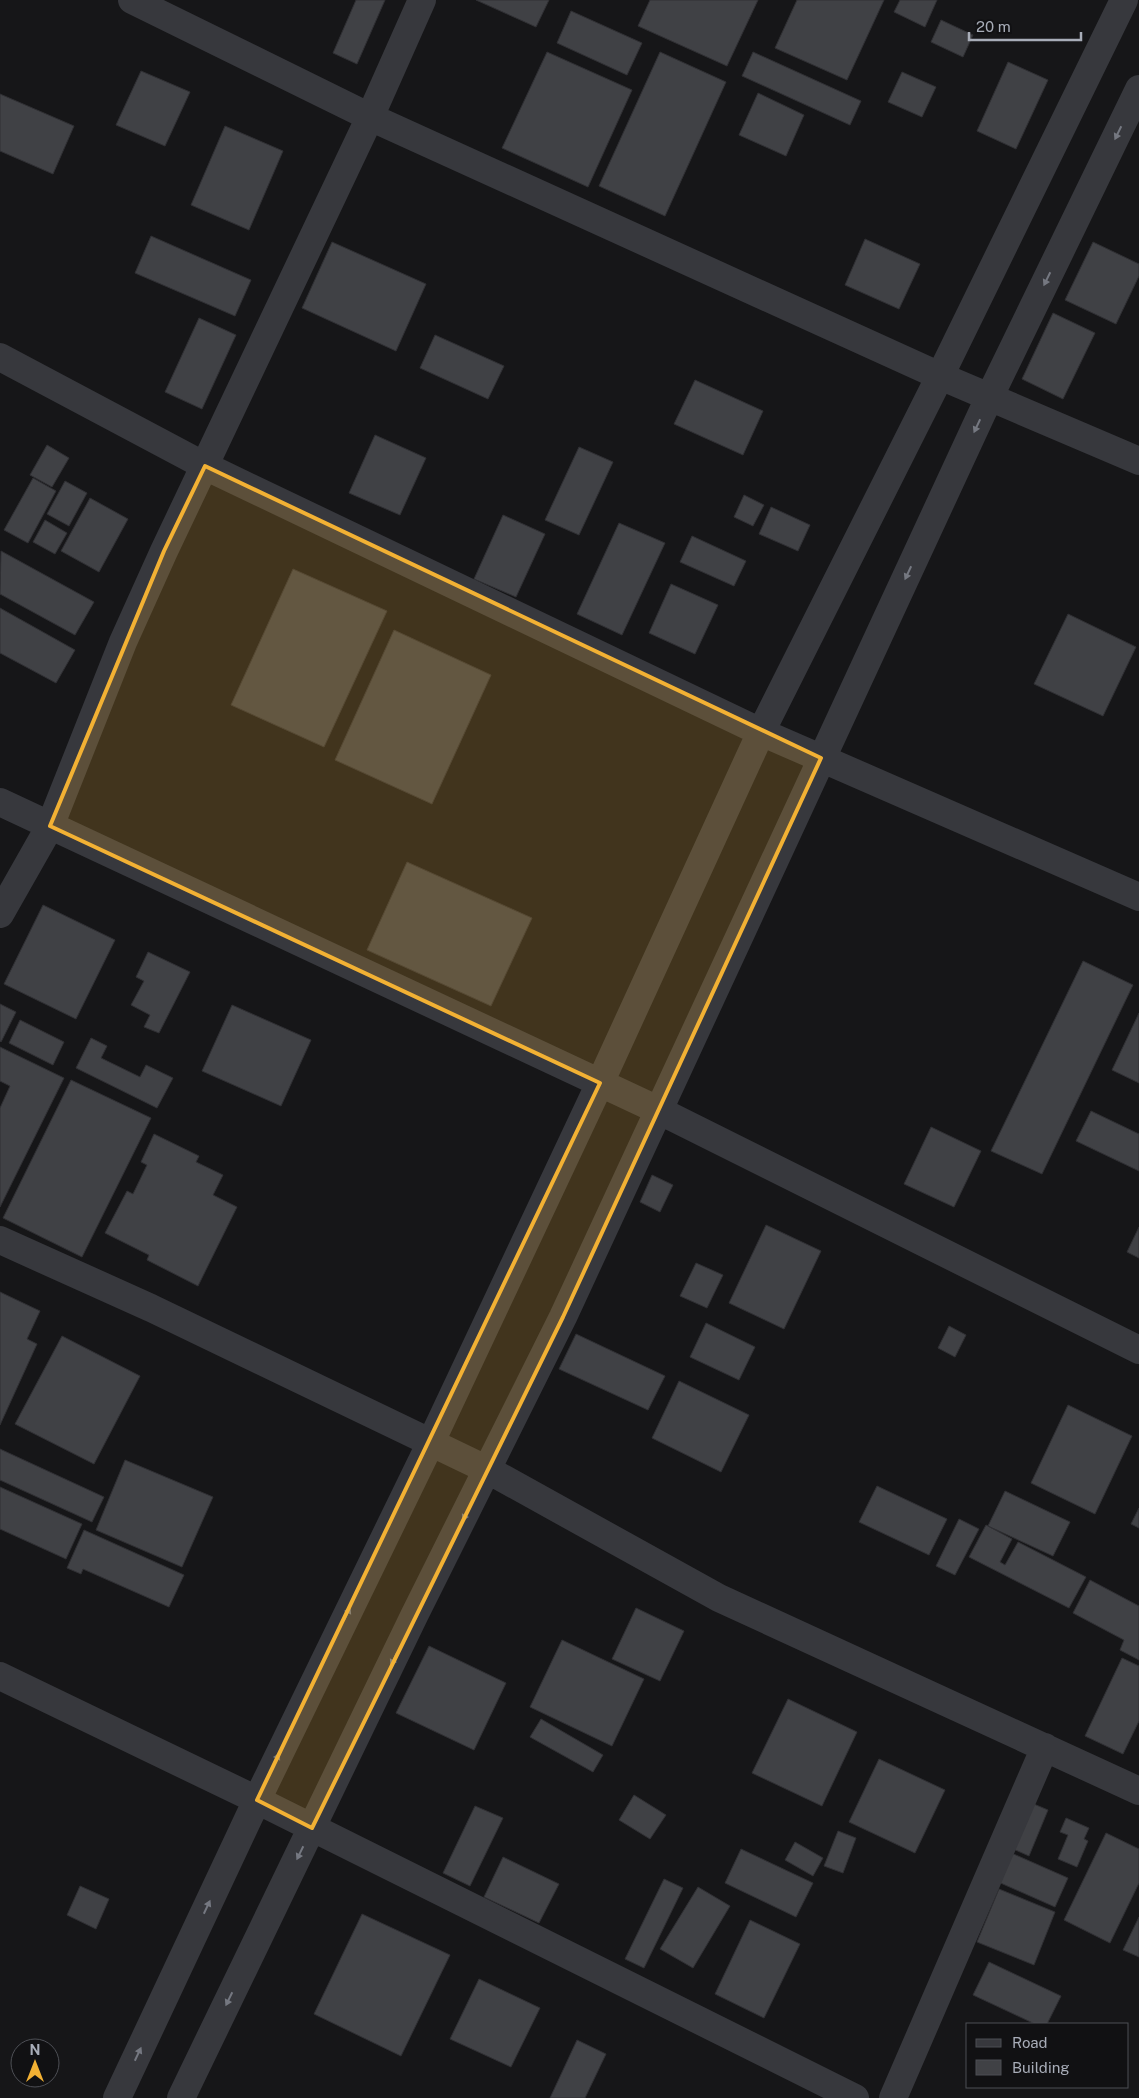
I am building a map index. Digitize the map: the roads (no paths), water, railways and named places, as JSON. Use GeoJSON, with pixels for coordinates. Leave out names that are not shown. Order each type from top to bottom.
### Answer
{"type":"FeatureCollection","features":[{"type":"Feature","properties":{"kind":"street"},"geometry":{"type":"LineString","coordinates":[[132,0],[370,117],[940,376],[1139,461]]}},
{"type":"Feature","properties":{"kind":"street"},"geometry":{"type":"LineString","coordinates":[[0,914],[50,826],[123,642],[370,117],[422,0]]}},
{"type":"Feature","properties":{"kind":"street"},"geometry":{"type":"LineString","coordinates":[[117,2098],[257,1800],[431,1442],[600,1083],[761,732],[1127,3]]}},
{"type":"Feature","properties":{"kind":"street"},"geometry":{"type":"LineString","coordinates":[[181,2098],[414,1616],[563,1318],[821,758],[990,398],[1139,89]]}},
{"type":"Feature","properties":{"kind":"street"},"geometry":{"type":"LineString","coordinates":[[0,357],[205,466],[761,732],[1139,897]]}},
{"type":"Feature","properties":{"kind":"street"},"geometry":{"type":"LineString","coordinates":[[0,802],[658,1110],[1139,1350]]}},
{"type":"Feature","properties":{"kind":"street"},"geometry":{"type":"LineString","coordinates":[[0,1240],[143,1304],[488,1470],[719,1598],[1139,1791]]}},
{"type":"Feature","properties":{"kind":"street"},"geometry":{"type":"LineString","coordinates":[[0,1676],[257,1800],[855,2098]]}},
{"type":"Feature","properties":{"kind":"street"},"geometry":{"type":"LineString","coordinates":[[893,2098],[1044,1747]]}}]}
